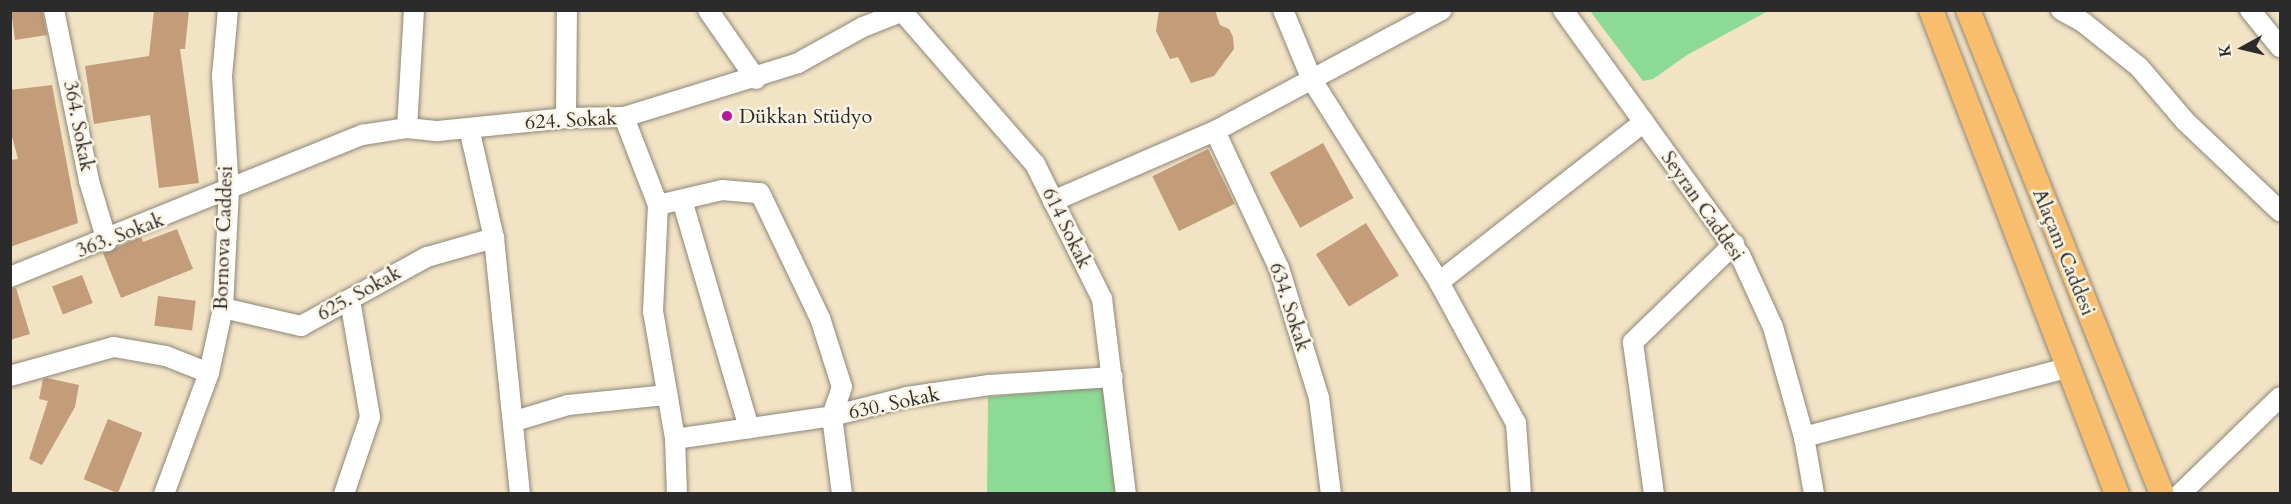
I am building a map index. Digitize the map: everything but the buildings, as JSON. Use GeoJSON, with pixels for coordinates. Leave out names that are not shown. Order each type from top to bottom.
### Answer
{"type":"FeatureCollection","features":[{"type":"Feature","properties":{"kind":"main road","name":"Alaçam Caddesi"},"geometry":{"type":"LineString","coordinates":[[1931,10],[2117,494]]}},
{"type":"Feature","properties":{"kind":"main road","name":"Alaçam Caddesi"},"geometry":{"type":"LineString","coordinates":[[1968,10],[2162,494]]}},
{"type":"Feature","properties":{"kind":"street","name":"364. Sokak"},"geometry":{"type":"LineString","coordinates":[[54,10],[89,181],[106,241]]}},
{"type":"Feature","properties":{"kind":"street","name":"Bornova Caddesi"},"geometry":{"type":"LineString","coordinates":[[164,494],[209,373],[223,308],[229,191],[222,76],[228,10]]}},
{"type":"Feature","properties":{"kind":"street"},"geometry":{"type":"LineString","coordinates":[[407,128],[414,10]]}},
{"type":"Feature","properties":{"kind":"street"},"geometry":{"type":"LineString","coordinates":[[566,118],[567,10]]}},
{"type":"Feature","properties":{"kind":"street"},"geometry":{"type":"LineString","coordinates":[[708,10],[756,79]]}},
{"type":"Feature","properties":{"kind":"street"},"geometry":{"type":"LineString","coordinates":[[1283,10],[1312,80],[1439,282],[1516,423],[1521,494]]}},
{"type":"Feature","properties":{"kind":"street"},"geometry":{"type":"LineString","coordinates":[[1053,201],[1215,131],[1442,10]]}},
{"type":"Feature","properties":{"kind":"street","name":"Seyran Caddesi"},"geometry":{"type":"LineString","coordinates":[[1563,10],[1734,244],[1773,327],[1804,437],[1814,494]]}},
{"type":"Feature","properties":{"kind":"street"},"geometry":{"type":"LineString","coordinates":[[2061,10],[2084,23],[2139,67],[2185,121],[2280,211]]}},
{"type":"Feature","properties":{"kind":"street"},"geometry":{"type":"LineString","coordinates":[[2250,10],[2280,47]]}},
{"type":"Feature","properties":{"kind":"street","name":"624. Sokak"},"geometry":{"type":"LineString","coordinates":[[229,191],[362,135],[407,128],[438,131],[566,118],[624,117],[756,79],[798,63],[863,27],[903,11]]}},
{"type":"Feature","properties":{"kind":"street","name":"614 Sokak"},"geometry":{"type":"LineString","coordinates":[[903,11],[1035,164],[1102,299],[1126,494]]}},
{"type":"Feature","properties":{"kind":"street"},"geometry":{"type":"LineString","coordinates":[[624,117],[658,205],[653,311],[675,438],[677,494]]}},
{"type":"Feature","properties":{"kind":"street"},"geometry":{"type":"LineString","coordinates":[[1439,282],[1644,122]]}},
{"type":"Feature","properties":{"kind":"street"},"geometry":{"type":"LineString","coordinates":[[469,128],[494,238],[515,421],[520,494]]}},
{"type":"Feature","properties":{"kind":"street","name":"634. Sokak"},"geometry":{"type":"LineString","coordinates":[[1215,131],[1279,268],[1318,398],[1331,494]]}},
{"type":"Feature","properties":{"kind":"street"},"geometry":{"type":"LineString","coordinates":[[658,205],[722,190],[760,193],[820,318],[842,387],[832,416],[842,494]]}},
{"type":"Feature","properties":{"kind":"street","name":"363. Sokak"},"geometry":{"type":"LineString","coordinates":[[10,277],[229,191]]}},
{"type":"Feature","properties":{"kind":"street"},"geometry":{"type":"LineString","coordinates":[[682,200],[748,428]]}},
{"type":"Feature","properties":{"kind":"street","name":"625. Sokak"},"geometry":{"type":"LineString","coordinates":[[223,308],[301,326],[350,300],[384,277],[427,257],[494,238]]}},
{"type":"Feature","properties":{"kind":"street"},"geometry":{"type":"LineString","coordinates":[[1654,494],[1633,342],[1734,244]]}},
{"type":"Feature","properties":{"kind":"street"},"geometry":{"type":"LineString","coordinates":[[344,494],[370,417],[350,300]]}},
{"type":"Feature","properties":{"kind":"street"},"geometry":{"type":"LineString","coordinates":[[10,376],[114,347],[166,356],[209,373]]}},
{"type":"Feature","properties":{"kind":"street"},"geometry":{"type":"LineString","coordinates":[[1804,437],[2067,368]]}},
{"type":"Feature","properties":{"kind":"street","name":"630. Sokak"},"geometry":{"type":"LineString","coordinates":[[675,438],[832,416],[907,397],[989,385],[1113,377]]}},
{"type":"Feature","properties":{"kind":"street"},"geometry":{"type":"LineString","coordinates":[[515,421],[568,405],[667,395]]}},
{"type":"Feature","properties":{"kind":"street"},"geometry":{"type":"LineString","coordinates":[[2180,494],[2280,397]]}},
{"type":"Feature","properties":{"kind":"green space"},"geometry":{"type":"Polygon","coordinates":[[[1590,11],[1768,11],[1687,55],[1653,79],[1643,81],[1590,11]]]}},
{"type":"Feature","properties":{"kind":"green space"},"geometry":{"type":"Polygon","coordinates":[[[1101,387],[1108,393],[1118,493],[987,494],[988,397],[1101,387]]]}},
{"type":"Feature","properties":{"kind":"place","name":"Dükkan Stüdyo"},"geometry":{"type":"Point","coordinates":[727,116]}}]}
